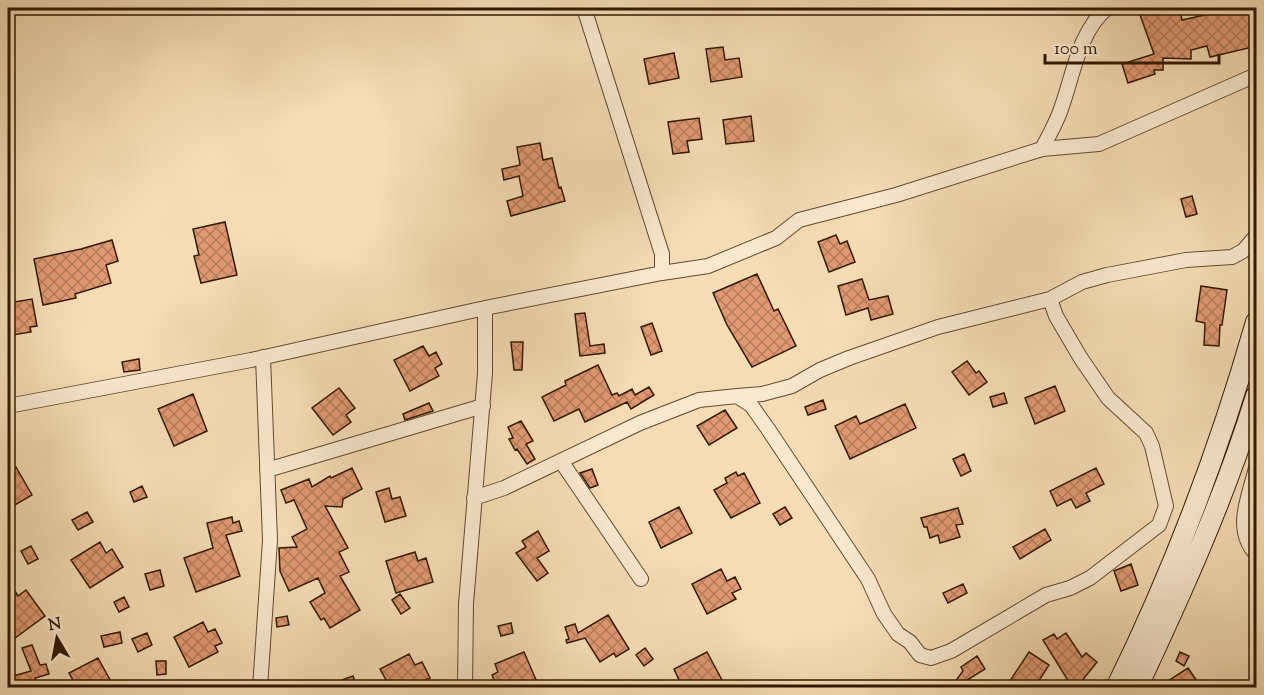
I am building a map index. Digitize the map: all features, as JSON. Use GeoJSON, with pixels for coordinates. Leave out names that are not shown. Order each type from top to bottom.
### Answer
{"type":"FeatureCollection","features":[{"type":"Feature","properties":{"kind":"main road"},"geometry":{"type":"LineString","coordinates":[[1116,687],[1146,627],[1193,512],[1224,429],[1257,322]]}},
{"type":"Feature","properties":{"kind":"main road"},"geometry":{"type":"LineString","coordinates":[[1137,687],[1176,606],[1212,522],[1257,396]]}},
{"type":"Feature","properties":{"kind":"street"},"geometry":{"type":"LineString","coordinates":[[584,8],[662,254],[662,273]]}},
{"type":"Feature","properties":{"kind":"street"},"geometry":{"type":"LineString","coordinates":[[1042,149],[1062,108],[1081,46],[1097,16],[1107,8]]}},
{"type":"Feature","properties":{"kind":"street"},"geometry":{"type":"LineString","coordinates":[[8,406],[263,357],[485,308],[708,266],[776,238],[799,220],[896,195],[1042,149],[1099,144],[1257,75]]}},
{"type":"Feature","properties":{"kind":"street"},"geometry":{"type":"LineString","coordinates":[[474,498],[504,488],[640,423],[699,400],[762,394],[792,386],[820,370],[849,358],[938,327],[1050,299],[1082,282],[1107,275],[1186,260],[1232,257],[1244,251],[1257,236]]}},
{"type":"Feature","properties":{"kind":"street"},"geometry":{"type":"LineString","coordinates":[[736,396],[750,405],[800,475],[868,579],[884,614],[898,634],[910,642],[920,655],[931,658],[951,651],[1046,595],[1070,588],[1090,578],[1160,525],[1166,506],[1152,446],[1146,433],[1108,398],[1080,357],[1056,316],[1050,299]]}},
{"type":"Feature","properties":{"kind":"street"},"geometry":{"type":"LineString","coordinates":[[465,687],[466,604],[485,373],[485,308]]}},
{"type":"Feature","properties":{"kind":"street"},"geometry":{"type":"LineString","coordinates":[[260,687],[270,540],[263,357]]}},
{"type":"Feature","properties":{"kind":"street"},"geometry":{"type":"LineString","coordinates":[[267,470],[483,405]]}},
{"type":"Feature","properties":{"kind":"street"},"geometry":{"type":"LineString","coordinates":[[1236,459],[1257,466],[1242,521],[1250,548],[1257,554]]}},
{"type":"Feature","properties":{"kind":"street"},"geometry":{"type":"LineString","coordinates":[[561,461],[641,579]]}},
{"type":"Feature","properties":{"kind":"building"},"geometry":{"type":"Polygon","coordinates":[[[1153,8],[1157,15],[1180,10],[1182,20],[1236,8],[1257,8],[1257,46],[1210,57],[1207,46],[1191,50],[1191,59],[1163,58],[1163,70],[1154,70],[1155,74],[1128,83],[1122,64],[1154,54],[1139,12],[1153,8]]]}},
{"type":"Feature","properties":{"kind":"building"},"geometry":{"type":"Polygon","coordinates":[[[723,47],[725,60],[739,58],[742,77],[711,82],[706,49],[723,47]]]}},
{"type":"Feature","properties":{"kind":"building"},"geometry":{"type":"Polygon","coordinates":[[[674,53],[679,78],[649,84],[644,59],[674,53]]]}},
{"type":"Feature","properties":{"kind":"building"},"geometry":{"type":"Polygon","coordinates":[[[751,116],[754,141],[726,144],[723,120],[751,116]]]}},
{"type":"Feature","properties":{"kind":"building"},"geometry":{"type":"Polygon","coordinates":[[[699,118],[702,139],[687,141],[689,152],[673,154],[668,122],[699,118]]]}},
{"type":"Feature","properties":{"kind":"building"},"geometry":{"type":"Polygon","coordinates":[[[540,143],[543,160],[552,158],[559,188],[561,187],[565,201],[511,216],[507,201],[523,196],[519,176],[504,180],[502,169],[520,165],[517,147],[540,143]]]}},
{"type":"Feature","properties":{"kind":"building"},"geometry":{"type":"Polygon","coordinates":[[[1192,196],[1197,214],[1186,217],[1181,199],[1192,196]]]}},
{"type":"Feature","properties":{"kind":"building"},"geometry":{"type":"Polygon","coordinates":[[[225,222],[237,275],[201,283],[194,256],[199,255],[193,229],[225,222]]]}},
{"type":"Feature","properties":{"kind":"building"},"geometry":{"type":"Polygon","coordinates":[[[836,235],[840,244],[847,241],[855,262],[829,272],[818,242],[836,235]]]}},
{"type":"Feature","properties":{"kind":"building"},"geometry":{"type":"Polygon","coordinates":[[[112,240],[118,261],[106,265],[111,283],[75,294],[76,298],[43,305],[34,259],[112,240]]]}},
{"type":"Feature","properties":{"kind":"building"},"geometry":{"type":"Polygon","coordinates":[[[757,274],[774,311],[778,309],[796,346],[752,367],[727,325],[713,293],[757,274]]]}},
{"type":"Feature","properties":{"kind":"building"},"geometry":{"type":"Polygon","coordinates":[[[862,279],[869,300],[888,296],[893,314],[871,320],[868,308],[846,315],[838,286],[862,279]]]}},
{"type":"Feature","properties":{"kind":"building"},"geometry":{"type":"Polygon","coordinates":[[[1201,286],[1227,290],[1222,325],[1220,325],[1219,346],[1204,345],[1205,323],[1196,321],[1201,286]]]}},
{"type":"Feature","properties":{"kind":"building"},"geometry":{"type":"Polygon","coordinates":[[[32,299],[37,326],[30,327],[31,332],[13,335],[8,303],[32,299]]]}},
{"type":"Feature","properties":{"kind":"building"},"geometry":{"type":"Polygon","coordinates":[[[585,313],[590,346],[604,344],[605,353],[580,356],[575,314],[585,313]]]}},
{"type":"Feature","properties":{"kind":"building"},"geometry":{"type":"Polygon","coordinates":[[[652,323],[662,351],[651,355],[641,327],[652,323]]]}},
{"type":"Feature","properties":{"kind":"building"},"geometry":{"type":"Polygon","coordinates":[[[511,342],[523,342],[522,370],[514,370],[511,342]]]}},
{"type":"Feature","properties":{"kind":"building"},"geometry":{"type":"Polygon","coordinates":[[[423,346],[429,356],[436,352],[442,364],[435,368],[439,376],[410,391],[394,360],[423,346]]]}},
{"type":"Feature","properties":{"kind":"building"},"geometry":{"type":"Polygon","coordinates":[[[139,359],[140,370],[124,372],[122,362],[139,359]]]}},
{"type":"Feature","properties":{"kind":"building"},"geometry":{"type":"Polygon","coordinates":[[[967,361],[987,382],[969,395],[952,372],[967,361]]]}},
{"type":"Feature","properties":{"kind":"building"},"geometry":{"type":"Polygon","coordinates":[[[598,365],[612,395],[617,393],[619,396],[632,389],[635,395],[649,387],[654,395],[631,409],[627,402],[585,422],[579,409],[554,421],[542,397],[566,385],[565,381],[598,365]]]}},
{"type":"Feature","properties":{"kind":"building"},"geometry":{"type":"Polygon","coordinates":[[[1055,386],[1065,411],[1035,424],[1025,398],[1055,386]]]}},
{"type":"Feature","properties":{"kind":"building"},"geometry":{"type":"Polygon","coordinates":[[[339,388],[355,408],[346,415],[351,422],[333,435],[312,408],[339,388]]]}},
{"type":"Feature","properties":{"kind":"building"},"geometry":{"type":"Polygon","coordinates":[[[1004,393],[1007,403],[993,407],[990,397],[1004,393]]]}},
{"type":"Feature","properties":{"kind":"building"},"geometry":{"type":"Polygon","coordinates":[[[193,394],[207,431],[174,446],[158,409],[193,394]]]}},
{"type":"Feature","properties":{"kind":"building"},"geometry":{"type":"Polygon","coordinates":[[[823,400],[826,409],[808,415],[805,407],[823,400]]]}},
{"type":"Feature","properties":{"kind":"building"},"geometry":{"type":"Polygon","coordinates":[[[429,403],[433,411],[405,420],[403,414],[429,403]]]}},
{"type":"Feature","properties":{"kind":"building"},"geometry":{"type":"Polygon","coordinates":[[[905,404],[916,428],[850,459],[835,426],[856,416],[860,424],[905,404]]]}},
{"type":"Feature","properties":{"kind":"building"},"geometry":{"type":"Polygon","coordinates":[[[725,410],[737,428],[709,445],[697,426],[725,410]]]}},
{"type":"Feature","properties":{"kind":"building"},"geometry":{"type":"Polygon","coordinates":[[[521,421],[533,441],[526,444],[535,459],[527,464],[509,439],[513,438],[508,427],[521,421]]]}},
{"type":"Feature","properties":{"kind":"building"},"geometry":{"type":"Polygon","coordinates":[[[964,454],[971,471],[961,476],[953,459],[964,454]]]}},
{"type":"Feature","properties":{"kind":"building"},"geometry":{"type":"Polygon","coordinates":[[[16,467],[32,495],[8,509],[8,471],[16,467]]]}},
{"type":"Feature","properties":{"kind":"building"},"geometry":{"type":"Polygon","coordinates":[[[352,468],[362,489],[343,499],[342,507],[325,506],[348,548],[339,552],[349,572],[340,576],[360,610],[330,628],[324,618],[321,620],[310,602],[325,593],[318,578],[289,591],[280,571],[279,548],[297,547],[292,537],[307,529],[294,500],[286,503],[281,490],[309,479],[312,487],[330,476],[331,478],[352,468]]]}},
{"type":"Feature","properties":{"kind":"building"},"geometry":{"type":"Polygon","coordinates":[[[1096,468],[1104,484],[1086,493],[1090,501],[1076,508],[1071,499],[1057,506],[1050,491],[1096,468]]]}},
{"type":"Feature","properties":{"kind":"building"},"geometry":{"type":"Polygon","coordinates":[[[592,469],[598,485],[590,488],[580,473],[592,469]]]}},
{"type":"Feature","properties":{"kind":"building"},"geometry":{"type":"Polygon","coordinates":[[[736,472],[738,476],[744,473],[760,503],[731,518],[714,490],[727,483],[725,478],[736,472]]]}},
{"type":"Feature","properties":{"kind":"building"},"geometry":{"type":"Polygon","coordinates":[[[142,486],[147,497],[134,502],[130,492],[142,486]]]}},
{"type":"Feature","properties":{"kind":"building"},"geometry":{"type":"Polygon","coordinates":[[[389,488],[392,499],[400,497],[406,516],[385,522],[376,492],[389,488]]]}},
{"type":"Feature","properties":{"kind":"building"},"geometry":{"type":"Polygon","coordinates":[[[679,507],[692,533],[661,548],[649,522],[679,507]]]}},
{"type":"Feature","properties":{"kind":"building"},"geometry":{"type":"Polygon","coordinates":[[[785,507],[792,518],[780,525],[773,514],[785,507]]]}},
{"type":"Feature","properties":{"kind":"building"},"geometry":{"type":"Polygon","coordinates":[[[958,508],[963,524],[956,525],[960,537],[940,543],[938,535],[930,538],[921,518],[958,508]]]}},
{"type":"Feature","properties":{"kind":"building"},"geometry":{"type":"Polygon","coordinates":[[[87,512],[93,522],[78,530],[72,520],[87,512]]]}},
{"type":"Feature","properties":{"kind":"building"},"geometry":{"type":"Polygon","coordinates":[[[232,517],[233,523],[239,521],[242,531],[226,535],[240,576],[196,592],[184,558],[213,548],[207,523],[232,517]]]}},
{"type":"Feature","properties":{"kind":"building"},"geometry":{"type":"Polygon","coordinates":[[[1045,529],[1051,540],[1020,559],[1013,547],[1045,529]]]}},
{"type":"Feature","properties":{"kind":"building"},"geometry":{"type":"Polygon","coordinates":[[[538,531],[549,551],[537,558],[548,573],[537,581],[516,553],[526,547],[522,541],[538,531]]]}},
{"type":"Feature","properties":{"kind":"building"},"geometry":{"type":"Polygon","coordinates":[[[100,542],[106,553],[112,549],[123,567],[90,588],[71,560],[100,542]]]}},
{"type":"Feature","properties":{"kind":"building"},"geometry":{"type":"Polygon","coordinates":[[[31,546],[38,559],[28,564],[21,551],[31,546]]]}},
{"type":"Feature","properties":{"kind":"building"},"geometry":{"type":"Polygon","coordinates":[[[415,552],[418,561],[426,558],[433,582],[396,593],[386,561],[415,552]]]}},
{"type":"Feature","properties":{"kind":"building"},"geometry":{"type":"Polygon","coordinates":[[[1131,564],[1138,585],[1121,591],[1114,571],[1131,564]]]}},
{"type":"Feature","properties":{"kind":"building"},"geometry":{"type":"Polygon","coordinates":[[[721,569],[727,581],[735,577],[741,589],[732,593],[736,599],[707,614],[692,584],[721,569]]]}},
{"type":"Feature","properties":{"kind":"building"},"geometry":{"type":"Polygon","coordinates":[[[160,570],[164,586],[150,590],[145,574],[160,570]]]}},
{"type":"Feature","properties":{"kind":"building"},"geometry":{"type":"Polygon","coordinates":[[[8,580],[18,596],[26,590],[45,616],[15,638],[8,627],[8,580]]]}},
{"type":"Feature","properties":{"kind":"building"},"geometry":{"type":"Polygon","coordinates":[[[963,584],[967,593],[948,603],[943,593],[963,584]]]}},
{"type":"Feature","properties":{"kind":"building"},"geometry":{"type":"Polygon","coordinates":[[[400,594],[410,608],[401,614],[392,600],[400,594]]]}},
{"type":"Feature","properties":{"kind":"building"},"geometry":{"type":"Polygon","coordinates":[[[124,597],[129,607],[119,612],[114,602],[124,597]]]}},
{"type":"Feature","properties":{"kind":"building"},"geometry":{"type":"Polygon","coordinates":[[[608,615],[629,649],[616,657],[614,653],[600,662],[585,638],[567,643],[566,640],[569,639],[565,627],[575,624],[578,633],[608,615]]]}},
{"type":"Feature","properties":{"kind":"building"},"geometry":{"type":"Polygon","coordinates":[[[287,616],[289,625],[277,627],[276,618],[287,616]]]}},
{"type":"Feature","properties":{"kind":"building"},"geometry":{"type":"Polygon","coordinates":[[[203,622],[208,632],[215,629],[222,643],[215,646],[218,652],[189,667],[174,637],[203,622]]]}},
{"type":"Feature","properties":{"kind":"building"},"geometry":{"type":"Polygon","coordinates":[[[511,623],[513,633],[501,636],[498,626],[511,623]]]}},
{"type":"Feature","properties":{"kind":"building"},"geometry":{"type":"Polygon","coordinates":[[[120,632],[122,643],[104,647],[101,636],[120,632]]]}},
{"type":"Feature","properties":{"kind":"building"},"geometry":{"type":"Polygon","coordinates":[[[147,633],[152,645],[138,652],[132,639],[147,633]]]}},
{"type":"Feature","properties":{"kind":"building"},"geometry":{"type":"Polygon","coordinates":[[[1066,633],[1082,657],[1086,653],[1097,662],[1077,687],[1067,679],[1043,640],[1054,634],[1057,639],[1066,633]]]}},
{"type":"Feature","properties":{"kind":"building"},"geometry":{"type":"Polygon","coordinates":[[[32,645],[40,665],[46,664],[49,674],[16,687],[13,676],[31,671],[22,648],[32,645]]]}},
{"type":"Feature","properties":{"kind":"building"},"geometry":{"type":"Polygon","coordinates":[[[645,648],[653,659],[644,666],[636,655],[645,648]]]}},
{"type":"Feature","properties":{"kind":"building"},"geometry":{"type":"Polygon","coordinates":[[[524,652],[537,682],[524,687],[506,687],[504,684],[497,687],[492,675],[498,672],[495,664],[524,652]]]}},
{"type":"Feature","properties":{"kind":"building"},"geometry":{"type":"Polygon","coordinates":[[[707,652],[723,682],[713,687],[663,687],[679,680],[674,669],[707,652]]]}},
{"type":"Feature","properties":{"kind":"building"},"geometry":{"type":"Polygon","coordinates":[[[1029,652],[1049,665],[1035,687],[1006,687],[1029,652]]]}},
{"type":"Feature","properties":{"kind":"building"},"geometry":{"type":"Polygon","coordinates":[[[1180,652],[1189,656],[1184,666],[1176,661],[1180,652]]]}},
{"type":"Feature","properties":{"kind":"building"},"geometry":{"type":"Polygon","coordinates":[[[409,654],[415,665],[422,662],[430,678],[412,687],[390,687],[380,669],[409,654]]]}},
{"type":"Feature","properties":{"kind":"building"},"geometry":{"type":"Polygon","coordinates":[[[977,656],[985,669],[956,687],[951,687],[963,671],[961,667],[977,656]]]}},
{"type":"Feature","properties":{"kind":"building"},"geometry":{"type":"Polygon","coordinates":[[[98,658],[114,687],[77,687],[69,673],[98,658]]]}},
{"type":"Feature","properties":{"kind":"building"},"geometry":{"type":"Polygon","coordinates":[[[156,661],[166,661],[166,674],[157,675],[156,661]]]}},
{"type":"Feature","properties":{"kind":"building"},"geometry":{"type":"Polygon","coordinates":[[[1188,668],[1197,681],[1186,687],[1172,687],[1168,681],[1188,668]]]}},
{"type":"Feature","properties":{"kind":"building"},"geometry":{"type":"Polygon","coordinates":[[[353,676],[357,687],[345,687],[342,680],[353,676]]]}}]}
